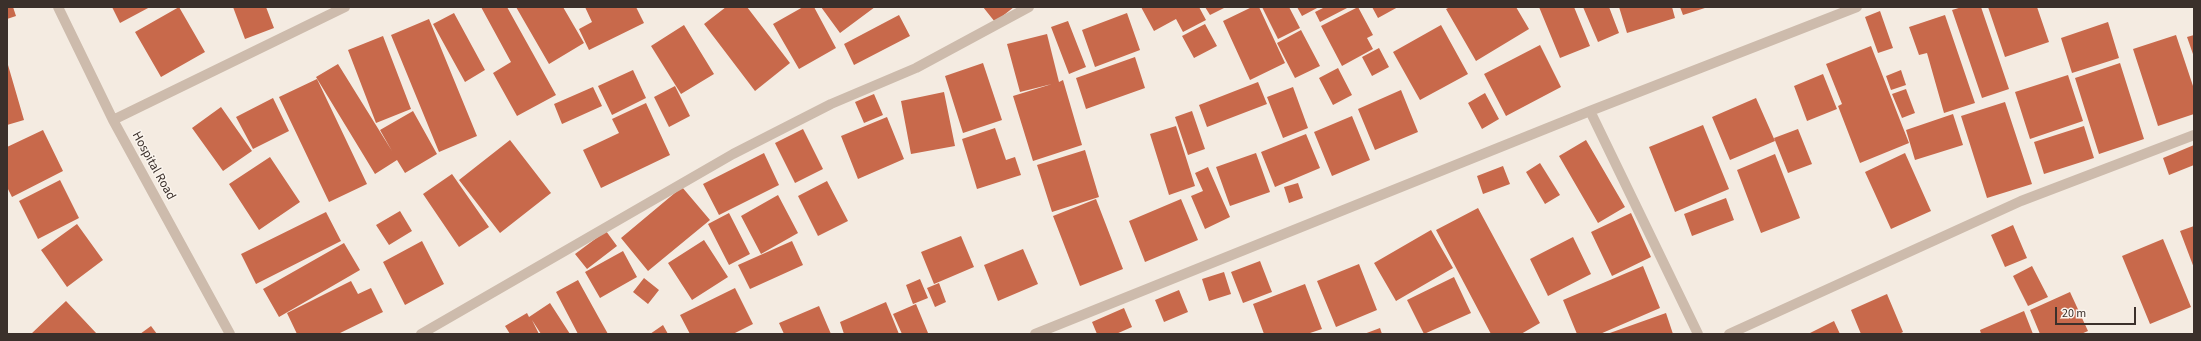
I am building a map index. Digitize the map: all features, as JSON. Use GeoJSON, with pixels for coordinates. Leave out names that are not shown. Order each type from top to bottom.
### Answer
{"type":"FeatureCollection","features":[{"type":"Feature","properties":{"kind":"street","name":"Hospital Road"},"geometry":{"type":"LineString","coordinates":[[58,7],[113,120],[230,334]]}},
{"type":"Feature","properties":{"kind":"street"},"geometry":{"type":"LineString","coordinates":[[113,120],[345,7]]}},
{"type":"Feature","properties":{"kind":"street"},"geometry":{"type":"LineString","coordinates":[[421,334],[732,154],[831,104],[916,68],[1029,7]]}},
{"type":"Feature","properties":{"kind":"street"},"geometry":{"type":"LineString","coordinates":[[1035,334],[1590,111],[1857,7]]}},
{"type":"Feature","properties":{"kind":"street"},"geometry":{"type":"LineString","coordinates":[[1590,111],[1698,334]]}},
{"type":"Feature","properties":{"kind":"street"},"geometry":{"type":"LineString","coordinates":[[1729,334],[2021,201],[2194,135]]}},
{"type":"Feature","properties":{"kind":"building"},"geometry":{"type":"Polygon","coordinates":[[[7,7],[13,7],[16,16],[7,19],[7,7]]]}},
{"type":"Feature","properties":{"kind":"building"},"geometry":{"type":"Polygon","coordinates":[[[112,7],[150,7],[120,23],[112,7]]]}},
{"type":"Feature","properties":{"kind":"building"},"geometry":{"type":"Polygon","coordinates":[[[179,7],[205,52],[161,77],[135,32],[179,7]]]}},
{"type":"Feature","properties":{"kind":"building"},"geometry":{"type":"Polygon","coordinates":[[[233,7],[266,7],[274,28],[245,39],[233,7]]]}},
{"type":"Feature","properties":{"kind":"building"},"geometry":{"type":"Polygon","coordinates":[[[481,7],[507,7],[556,95],[517,116],[493,73],[511,62],[481,7]]]}},
{"type":"Feature","properties":{"kind":"building"},"geometry":{"type":"Polygon","coordinates":[[[516,7],[563,7],[584,43],[549,64],[516,7]]]}},
{"type":"Feature","properties":{"kind":"building"},"geometry":{"type":"Polygon","coordinates":[[[585,7],[636,7],[644,23],[589,50],[579,29],[592,22],[585,7]]]}},
{"type":"Feature","properties":{"kind":"building"},"geometry":{"type":"Polygon","coordinates":[[[726,7],[747,7],[790,63],[755,91],[704,24],[726,7]]]}},
{"type":"Feature","properties":{"kind":"building"},"geometry":{"type":"Polygon","coordinates":[[[803,7],[814,7],[836,48],[799,69],[773,24],[803,7]]]}},
{"type":"Feature","properties":{"kind":"building"},"geometry":{"type":"Polygon","coordinates":[[[821,7],[875,7],[840,33],[821,7]]]}},
{"type":"Feature","properties":{"kind":"building"},"geometry":{"type":"Polygon","coordinates":[[[983,7],[1014,7],[995,22],[983,7]]]}},
{"type":"Feature","properties":{"kind":"building"},"geometry":{"type":"Polygon","coordinates":[[[1141,7],[1199,7],[1206,20],[1183,32],[1176,19],[1154,31],[1141,7]]]}},
{"type":"Feature","properties":{"kind":"building"},"geometry":{"type":"Polygon","coordinates":[[[1205,7],[1226,7],[1210,15],[1205,7]]]}},
{"type":"Feature","properties":{"kind":"building"},"geometry":{"type":"Polygon","coordinates":[[[1252,7],[1259,7],[1285,63],[1250,80],[1223,21],[1252,7]]]}},
{"type":"Feature","properties":{"kind":"building"},"geometry":{"type":"Polygon","coordinates":[[[1262,7],[1289,7],[1300,28],[1278,39],[1262,7]]]}},
{"type":"Feature","properties":{"kind":"building"},"geometry":{"type":"Polygon","coordinates":[[[1297,7],[1319,7],[1302,16],[1297,7]]]}},
{"type":"Feature","properties":{"kind":"building"},"geometry":{"type":"Polygon","coordinates":[[[1325,7],[1349,7],[1320,22],[1315,12],[1325,7]]]}},
{"type":"Feature","properties":{"kind":"building"},"geometry":{"type":"Polygon","coordinates":[[[1358,7],[1373,35],[1367,38],[1373,49],[1342,66],[1321,26],[1358,7]]]}},
{"type":"Feature","properties":{"kind":"building"},"geometry":{"type":"Polygon","coordinates":[[[1372,7],[1398,7],[1378,18],[1372,7]]]}},
{"type":"Feature","properties":{"kind":"building"},"geometry":{"type":"Polygon","coordinates":[[[1450,7],[1516,7],[1529,29],[1476,61],[1446,9],[1450,7]]]}},
{"type":"Feature","properties":{"kind":"building"},"geometry":{"type":"Polygon","coordinates":[[[1539,7],[1574,7],[1590,46],[1560,58],[1539,7]]]}},
{"type":"Feature","properties":{"kind":"building"},"geometry":{"type":"Polygon","coordinates":[[[1583,7],[1609,7],[1619,33],[1598,42],[1583,7]]]}},
{"type":"Feature","properties":{"kind":"building"},"geometry":{"type":"Polygon","coordinates":[[[1619,7],[1672,7],[1675,18],[1627,33],[1619,7]]]}},
{"type":"Feature","properties":{"kind":"building"},"geometry":{"type":"Polygon","coordinates":[[[1680,7],[1708,7],[1683,15],[1680,7]]]}},
{"type":"Feature","properties":{"kind":"building"},"geometry":{"type":"Polygon","coordinates":[[[1962,7],[1981,7],[2009,89],[1982,98],[1952,10],[1962,7]]]}},
{"type":"Feature","properties":{"kind":"building"},"geometry":{"type":"Polygon","coordinates":[[[1988,7],[2037,7],[2049,42],[2005,57],[1988,7]]]}},
{"type":"Feature","properties":{"kind":"building"},"geometry":{"type":"Polygon","coordinates":[[[1880,11],[1893,48],[1878,53],[1865,17],[1880,11]]]}},
{"type":"Feature","properties":{"kind":"building"},"geometry":{"type":"Polygon","coordinates":[[[454,13],[485,70],[465,82],[433,24],[454,13]]]}},
{"type":"Feature","properties":{"kind":"building"},"geometry":{"type":"Polygon","coordinates":[[[1127,13],[1140,50],[1095,67],[1082,30],[1127,13]]]}},
{"type":"Feature","properties":{"kind":"building"},"geometry":{"type":"Polygon","coordinates":[[[899,15],[910,36],[854,65],[844,44],[899,15]]]}},
{"type":"Feature","properties":{"kind":"building"},"geometry":{"type":"Polygon","coordinates":[[[1945,15],[1975,103],[1944,113],[1927,53],[1919,55],[1909,27],[1945,15]]]}},
{"type":"Feature","properties":{"kind":"building"},"geometry":{"type":"Polygon","coordinates":[[[429,19],[477,136],[439,152],[391,35],[429,19]]]}},
{"type":"Feature","properties":{"kind":"building"},"geometry":{"type":"Polygon","coordinates":[[[1068,21],[1086,67],[1069,74],[1051,27],[1068,21]]]}},
{"type":"Feature","properties":{"kind":"building"},"geometry":{"type":"Polygon","coordinates":[[[2108,22],[2119,58],[2072,73],[2061,38],[2108,22]]]}},
{"type":"Feature","properties":{"kind":"building"},"geometry":{"type":"Polygon","coordinates":[[[1205,24],[1217,46],[1194,58],[1182,36],[1205,24]]]}},
{"type":"Feature","properties":{"kind":"building"},"geometry":{"type":"Polygon","coordinates":[[[684,25],[714,74],[681,94],[651,46],[684,25]]]}},
{"type":"Feature","properties":{"kind":"building"},"geometry":{"type":"Polygon","coordinates":[[[1441,25],[1468,74],[1420,100],[1393,52],[1441,25]]]}},
{"type":"Feature","properties":{"kind":"building"},"geometry":{"type":"Polygon","coordinates":[[[1301,30],[1320,66],[1295,78],[1277,43],[1301,30]]]}},
{"type":"Feature","properties":{"kind":"building"},"geometry":{"type":"Polygon","coordinates":[[[1047,34],[1059,82],[1063,80],[1082,145],[1033,161],[1013,96],[1052,84],[1020,92],[1007,44],[1047,34]]]}},
{"type":"Feature","properties":{"kind":"building"},"geometry":{"type":"Polygon","coordinates":[[[2176,35],[2194,89],[2194,114],[2158,126],[2133,49],[2176,35]]]}},
{"type":"Feature","properties":{"kind":"building"},"geometry":{"type":"Polygon","coordinates":[[[2194,35],[2194,57],[2187,37],[2194,35]]]}},
{"type":"Feature","properties":{"kind":"building"},"geometry":{"type":"Polygon","coordinates":[[[383,36],[411,109],[376,123],[348,50],[383,36]]]}},
{"type":"Feature","properties":{"kind":"building"},"geometry":{"type":"Polygon","coordinates":[[[1540,45],[1561,87],[1506,116],[1484,74],[1540,45]]]}},
{"type":"Feature","properties":{"kind":"building"},"geometry":{"type":"Polygon","coordinates":[[[1871,46],[1909,143],[1860,163],[1838,106],[1842,104],[1826,64],[1871,46]]]}},
{"type":"Feature","properties":{"kind":"building"},"geometry":{"type":"Polygon","coordinates":[[[1379,48],[1389,67],[1372,76],[1362,57],[1379,48]]]}},
{"type":"Feature","properties":{"kind":"building"},"geometry":{"type":"Polygon","coordinates":[[[1135,57],[1145,88],[1086,109],[1076,78],[1135,57]]]}},
{"type":"Feature","properties":{"kind":"building"},"geometry":{"type":"Polygon","coordinates":[[[983,63],[1002,120],[963,133],[945,76],[983,63]]]}},
{"type":"Feature","properties":{"kind":"building"},"geometry":{"type":"Polygon","coordinates":[[[2120,63],[2144,139],[2099,154],[2075,78],[2120,63]]]}},
{"type":"Feature","properties":{"kind":"building"},"geometry":{"type":"Polygon","coordinates":[[[338,64],[392,151],[380,130],[413,111],[437,154],[405,173],[397,160],[375,174],[316,77],[338,64]]]}},
{"type":"Feature","properties":{"kind":"building"},"geometry":{"type":"Polygon","coordinates":[[[8,65],[24,120],[7,125],[7,66],[8,65]]]}},
{"type":"Feature","properties":{"kind":"building"},"geometry":{"type":"Polygon","coordinates":[[[1338,68],[1352,95],[1333,105],[1319,78],[1338,68]]]}},
{"type":"Feature","properties":{"kind":"building"},"geometry":{"type":"Polygon","coordinates":[[[633,70],[646,98],[612,115],[598,86],[633,70]]]}},
{"type":"Feature","properties":{"kind":"building"},"geometry":{"type":"Polygon","coordinates":[[[1901,70],[1906,85],[1891,90],[1886,76],[1901,70]]]}},
{"type":"Feature","properties":{"kind":"building"},"geometry":{"type":"Polygon","coordinates":[[[1823,74],[1837,109],[1807,121],[1794,86],[1823,74]]]}},
{"type":"Feature","properties":{"kind":"building"},"geometry":{"type":"Polygon","coordinates":[[[2068,75],[2083,121],[2030,139],[2015,92],[2068,75]]]}},
{"type":"Feature","properties":{"kind":"building"},"geometry":{"type":"Polygon","coordinates":[[[317,79],[367,184],[329,202],[279,97],[317,79]]]}},
{"type":"Feature","properties":{"kind":"building"},"geometry":{"type":"Polygon","coordinates":[[[1258,82],[1267,104],[1207,127],[1199,105],[1258,82]]]}},
{"type":"Feature","properties":{"kind":"building"},"geometry":{"type":"Polygon","coordinates":[[[675,86],[690,116],[669,127],[654,97],[675,86]]]}},
{"type":"Feature","properties":{"kind":"building"},"geometry":{"type":"Polygon","coordinates":[[[593,87],[602,106],[562,124],[554,104],[593,87]]]}},
{"type":"Feature","properties":{"kind":"building"},"geometry":{"type":"Polygon","coordinates":[[[1293,87],[1308,128],[1283,138],[1267,97],[1293,87]]]}},
{"type":"Feature","properties":{"kind":"building"},"geometry":{"type":"Polygon","coordinates":[[[1906,89],[1915,113],[1902,118],[1892,94],[1906,89]]]}},
{"type":"Feature","properties":{"kind":"building"},"geometry":{"type":"Polygon","coordinates":[[[1401,90],[1418,132],[1375,150],[1358,109],[1401,90]]]}},
{"type":"Feature","properties":{"kind":"building"},"geometry":{"type":"Polygon","coordinates":[[[944,92],[955,146],[911,154],[901,101],[944,92]]]}},
{"type":"Feature","properties":{"kind":"building"},"geometry":{"type":"Polygon","coordinates":[[[1485,93],[1499,119],[1482,129],[1468,103],[1485,93]]]}},
{"type":"Feature","properties":{"kind":"building"},"geometry":{"type":"Polygon","coordinates":[[[874,94],[883,115],[864,123],[855,102],[874,94]]]}},
{"type":"Feature","properties":{"kind":"building"},"geometry":{"type":"Polygon","coordinates":[[[273,98],[289,131],[253,149],[236,117],[273,98]]]}},
{"type":"Feature","properties":{"kind":"building"},"geometry":{"type":"Polygon","coordinates":[[[1756,98],[1775,141],[1730,160],[1712,117],[1756,98]]]}},
{"type":"Feature","properties":{"kind":"building"},"geometry":{"type":"Polygon","coordinates":[[[2005,102],[2032,184],[1987,198],[1961,116],[2005,102]]]}},
{"type":"Feature","properties":{"kind":"building"},"geometry":{"type":"Polygon","coordinates":[[[646,103],[670,155],[601,188],[583,150],[619,133],[612,119],[646,103]]]}},
{"type":"Feature","properties":{"kind":"building"},"geometry":{"type":"Polygon","coordinates":[[[221,107],[252,151],[223,171],[192,128],[221,107]]]}},
{"type":"Feature","properties":{"kind":"building"},"geometry":{"type":"Polygon","coordinates":[[[1192,111],[1205,149],[1188,155],[1175,117],[1192,111]]]}},
{"type":"Feature","properties":{"kind":"building"},"geometry":{"type":"Polygon","coordinates":[[[1953,114],[1963,145],[1915,160],[1906,130],[1953,114]]]}},
{"type":"Feature","properties":{"kind":"building"},"geometry":{"type":"Polygon","coordinates":[[[1352,116],[1370,160],[1332,176],[1314,132],[1352,116]]]}},
{"type":"Feature","properties":{"kind":"building"},"geometry":{"type":"Polygon","coordinates":[[[887,117],[904,159],[858,179],[841,136],[887,117]]]}},
{"type":"Feature","properties":{"kind":"building"},"geometry":{"type":"Polygon","coordinates":[[[1703,125],[1729,189],[1675,212],[1649,147],[1703,125]]]}},
{"type":"Feature","properties":{"kind":"building"},"geometry":{"type":"Polygon","coordinates":[[[1176,126],[1195,186],[1169,195],[1150,134],[1176,126]]]}},
{"type":"Feature","properties":{"kind":"building"},"geometry":{"type":"Polygon","coordinates":[[[2084,126],[2094,158],[2044,174],[2034,142],[2084,126]]]}},
{"type":"Feature","properties":{"kind":"building"},"geometry":{"type":"Polygon","coordinates":[[[995,128],[1006,160],[1015,157],[1021,175],[977,189],[962,139],[995,128]]]}},
{"type":"Feature","properties":{"kind":"building"},"geometry":{"type":"Polygon","coordinates":[[[803,129],[823,169],[795,183],[775,143],[803,129]]]}},
{"type":"Feature","properties":{"kind":"building"},"geometry":{"type":"Polygon","coordinates":[[[1798,129],[1812,164],[1788,173],[1774,138],[1798,129]]]}},
{"type":"Feature","properties":{"kind":"building"},"geometry":{"type":"Polygon","coordinates":[[[43,130],[63,171],[12,197],[7,187],[7,147],[43,130]]]}},
{"type":"Feature","properties":{"kind":"building"},"geometry":{"type":"Polygon","coordinates":[[[1306,134],[1320,168],[1275,187],[1261,152],[1306,134]]]}},
{"type":"Feature","properties":{"kind":"building"},"geometry":{"type":"Polygon","coordinates":[[[510,140],[551,193],[500,233],[459,180],[510,140]]]}},
{"type":"Feature","properties":{"kind":"building"},"geometry":{"type":"Polygon","coordinates":[[[1586,140],[1625,207],[1598,223],[1559,156],[1586,140]]]}},
{"type":"Feature","properties":{"kind":"building"},"geometry":{"type":"Polygon","coordinates":[[[2194,145],[2194,165],[2169,175],[2163,158],[2194,145]]]}},
{"type":"Feature","properties":{"kind":"building"},"geometry":{"type":"Polygon","coordinates":[[[1085,150],[1099,197],[1052,212],[1037,165],[1085,150]]]}},
{"type":"Feature","properties":{"kind":"building"},"geometry":{"type":"Polygon","coordinates":[[[764,153],[779,185],[719,215],[703,184],[764,153]]]}},
{"type":"Feature","properties":{"kind":"building"},"geometry":{"type":"Polygon","coordinates":[[[1256,153],[1270,192],[1230,206],[1216,167],[1256,153]]]}},
{"type":"Feature","properties":{"kind":"building"},"geometry":{"type":"Polygon","coordinates":[[[1905,153],[1931,211],[1891,229],[1865,172],[1905,153]]]}},
{"type":"Feature","properties":{"kind":"building"},"geometry":{"type":"Polygon","coordinates":[[[1775,154],[1800,218],[1761,233],[1737,170],[1775,154]]]}},
{"type":"Feature","properties":{"kind":"building"},"geometry":{"type":"Polygon","coordinates":[[[270,157],[300,202],[259,230],[229,184],[270,157]]]}},
{"type":"Feature","properties":{"kind":"building"},"geometry":{"type":"Polygon","coordinates":[[[1540,163],[1560,195],[1545,204],[1526,172],[1540,163]]]}},
{"type":"Feature","properties":{"kind":"building"},"geometry":{"type":"Polygon","coordinates":[[[1503,166],[1510,184],[1483,194],[1477,176],[1503,166]]]}},
{"type":"Feature","properties":{"kind":"building"},"geometry":{"type":"Polygon","coordinates":[[[1208,167],[1230,217],[1205,229],[1191,196],[1203,191],[1195,173],[1208,167]]]}},
{"type":"Feature","properties":{"kind":"building"},"geometry":{"type":"Polygon","coordinates":[[[452,174],[489,227],[459,247],[423,194],[452,174]]]}},
{"type":"Feature","properties":{"kind":"building"},"geometry":{"type":"Polygon","coordinates":[[[60,180],[79,218],[38,239],[19,201],[60,180]]]}},
{"type":"Feature","properties":{"kind":"building"},"geometry":{"type":"Polygon","coordinates":[[[827,181],[848,221],[818,236],[798,196],[827,181]]]}},
{"type":"Feature","properties":{"kind":"building"},"geometry":{"type":"Polygon","coordinates":[[[1298,183],[1303,198],[1289,203],[1284,187],[1298,183]]]}},
{"type":"Feature","properties":{"kind":"building"},"geometry":{"type":"Polygon","coordinates":[[[682,187],[710,220],[648,271],[621,238],[682,187]]]}},
{"type":"Feature","properties":{"kind":"building"},"geometry":{"type":"Polygon","coordinates":[[[778,195],[798,233],[761,254],[741,216],[778,195]]]}},
{"type":"Feature","properties":{"kind":"building"},"geometry":{"type":"Polygon","coordinates":[[[1726,198],[1734,220],[1692,236],[1684,214],[1726,198]]]}},
{"type":"Feature","properties":{"kind":"building"},"geometry":{"type":"Polygon","coordinates":[[[1096,199],[1123,269],[1080,286],[1053,216],[1096,199]]]}},
{"type":"Feature","properties":{"kind":"building"},"geometry":{"type":"Polygon","coordinates":[[[1181,199],[1198,240],[1145,262],[1129,221],[1181,199]]]}},
{"type":"Feature","properties":{"kind":"building"},"geometry":{"type":"Polygon","coordinates":[[[1478,208],[1540,323],[1521,334],[1491,334],[1436,230],[1478,208]]]}},
{"type":"Feature","properties":{"kind":"building"},"geometry":{"type":"Polygon","coordinates":[[[400,211],[412,231],[389,245],[376,225],[400,211]]]}},
{"type":"Feature","properties":{"kind":"building"},"geometry":{"type":"Polygon","coordinates":[[[326,212],[341,241],[256,284],[241,254],[326,212]]]}},
{"type":"Feature","properties":{"kind":"building"},"geometry":{"type":"Polygon","coordinates":[[[729,213],[750,254],[729,265],[708,224],[729,213]]]}},
{"type":"Feature","properties":{"kind":"building"},"geometry":{"type":"Polygon","coordinates":[[[1631,213],[1651,257],[1612,276],[1591,232],[1631,213]]]}},
{"type":"Feature","properties":{"kind":"building"},"geometry":{"type":"Polygon","coordinates":[[[77,224],[103,260],[67,287],[41,250],[77,224]]]}},
{"type":"Feature","properties":{"kind":"building"},"geometry":{"type":"Polygon","coordinates":[[[2013,225],[2027,258],[2005,267],[1991,235],[2013,225]]]}},
{"type":"Feature","properties":{"kind":"building"},"geometry":{"type":"Polygon","coordinates":[[[2194,226],[2194,268],[2180,231],[2194,226]]]}},
{"type":"Feature","properties":{"kind":"building"},"geometry":{"type":"Polygon","coordinates":[[[1431,230],[1453,268],[1396,301],[1374,263],[1431,230]]]}},
{"type":"Feature","properties":{"kind":"building"},"geometry":{"type":"Polygon","coordinates":[[[606,231],[617,246],[587,269],[575,254],[606,231]]]}},
{"type":"Feature","properties":{"kind":"building"},"geometry":{"type":"Polygon","coordinates":[[[961,236],[974,267],[934,284],[921,252],[961,236]]]}},
{"type":"Feature","properties":{"kind":"building"},"geometry":{"type":"Polygon","coordinates":[[[1573,237],[1591,274],[1548,296],[1530,259],[1573,237]]]}},
{"type":"Feature","properties":{"kind":"building"},"geometry":{"type":"Polygon","coordinates":[[[2163,239],[2191,307],[2150,324],[2122,256],[2163,239]]]}},
{"type":"Feature","properties":{"kind":"building"},"geometry":{"type":"Polygon","coordinates":[[[704,240],[728,277],[692,300],[668,263],[704,240]]]}},
{"type":"Feature","properties":{"kind":"building"},"geometry":{"type":"Polygon","coordinates":[[[422,241],[444,284],[405,305],[383,262],[422,241]]]}},
{"type":"Feature","properties":{"kind":"building"},"geometry":{"type":"Polygon","coordinates":[[[792,241],[803,265],[750,289],[738,265],[792,241]]]}},
{"type":"Feature","properties":{"kind":"building"},"geometry":{"type":"Polygon","coordinates":[[[344,243],[360,270],[279,317],[263,289],[344,243]]]}},
{"type":"Feature","properties":{"kind":"building"},"geometry":{"type":"Polygon","coordinates":[[[1023,249],[1038,284],[998,301],[984,265],[1023,249]]]}},
{"type":"Feature","properties":{"kind":"building"},"geometry":{"type":"Polygon","coordinates":[[[623,251],[637,277],[600,298],[585,272],[623,251]]]}},
{"type":"Feature","properties":{"kind":"building"},"geometry":{"type":"Polygon","coordinates":[[[1260,261],[1272,292],[1243,303],[1231,272],[1260,261]]]}},
{"type":"Feature","properties":{"kind":"building"},"geometry":{"type":"Polygon","coordinates":[[[1359,264],[1377,310],[1336,327],[1317,281],[1359,264]]]}},
{"type":"Feature","properties":{"kind":"building"},"geometry":{"type":"Polygon","coordinates":[[[1643,266],[1660,308],[1600,334],[1577,334],[1563,300],[1643,266]]]}},
{"type":"Feature","properties":{"kind":"building"},"geometry":{"type":"Polygon","coordinates":[[[2032,266],[2048,297],[2028,306],[2013,276],[2032,266]]]}},
{"type":"Feature","properties":{"kind":"building"},"geometry":{"type":"Polygon","coordinates":[[[1224,272],[1231,294],[1209,301],[1202,279],[1224,272]]]}},
{"type":"Feature","properties":{"kind":"building"},"geometry":{"type":"Polygon","coordinates":[[[1454,277],[1471,313],[1424,334],[1407,300],[1454,277]]]}},
{"type":"Feature","properties":{"kind":"building"},"geometry":{"type":"Polygon","coordinates":[[[644,278],[659,290],[648,304],[633,292],[644,278]]]}},
{"type":"Feature","properties":{"kind":"building"},"geometry":{"type":"Polygon","coordinates":[[[920,279],[928,298],[913,304],[906,285],[920,279]]]}},
{"type":"Feature","properties":{"kind":"building"},"geometry":{"type":"Polygon","coordinates":[[[578,280],[608,334],[578,334],[556,292],[578,280]]]}},
{"type":"Feature","properties":{"kind":"building"},"geometry":{"type":"Polygon","coordinates":[[[351,281],[358,294],[371,288],[383,312],[338,334],[297,334],[287,313],[351,281]]]}},
{"type":"Feature","properties":{"kind":"building"},"geometry":{"type":"Polygon","coordinates":[[[939,283],[946,302],[935,307],[927,288],[939,283]]]}},
{"type":"Feature","properties":{"kind":"building"},"geometry":{"type":"Polygon","coordinates":[[[1305,284],[1322,329],[1307,334],[1264,334],[1253,304],[1305,284]]]}},
{"type":"Feature","properties":{"kind":"building"},"geometry":{"type":"Polygon","coordinates":[[[735,288],[753,324],[733,334],[690,334],[680,315],[735,288]]]}},
{"type":"Feature","properties":{"kind":"building"},"geometry":{"type":"Polygon","coordinates":[[[1179,290],[1188,312],[1164,322],[1155,300],[1179,290]]]}},
{"type":"Feature","properties":{"kind":"building"},"geometry":{"type":"Polygon","coordinates":[[[2070,292],[2088,331],[2081,334],[2040,334],[2030,310],[2070,292]]]}},
{"type":"Feature","properties":{"kind":"building"},"geometry":{"type":"Polygon","coordinates":[[[1887,294],[1903,332],[1899,334],[1861,334],[1851,310],[1887,294]]]}},
{"type":"Feature","properties":{"kind":"building"},"geometry":{"type":"Polygon","coordinates":[[[66,301],[97,334],[31,334],[51,315],[66,301]]]}},
{"type":"Feature","properties":{"kind":"building"},"geometry":{"type":"Polygon","coordinates":[[[886,302],[899,334],[844,334],[840,322],[886,302]]]}},
{"type":"Feature","properties":{"kind":"building"},"geometry":{"type":"Polygon","coordinates":[[[550,303],[570,334],[541,334],[532,320],[539,334],[510,334],[505,326],[527,313],[529,317],[550,303]]]}},
{"type":"Feature","properties":{"kind":"building"},"geometry":{"type":"Polygon","coordinates":[[[916,304],[928,333],[902,334],[893,314],[916,304]]]}},
{"type":"Feature","properties":{"kind":"building"},"geometry":{"type":"Polygon","coordinates":[[[819,306],[831,334],[784,334],[779,323],[819,306]]]}},
{"type":"Feature","properties":{"kind":"building"},"geometry":{"type":"Polygon","coordinates":[[[1124,308],[1132,327],[1116,334],[1097,334],[1092,322],[1124,308]]]}},
{"type":"Feature","properties":{"kind":"building"},"geometry":{"type":"Polygon","coordinates":[[[2024,311],[2033,334],[1981,334],[1980,330],[2024,311]]]}},
{"type":"Feature","properties":{"kind":"building"},"geometry":{"type":"Polygon","coordinates":[[[1666,313],[1673,334],[1607,334],[1666,313]]]}},
{"type":"Feature","properties":{"kind":"building"},"geometry":{"type":"Polygon","coordinates":[[[1834,321],[1840,334],[1808,334],[1834,321]]]}},
{"type":"Feature","properties":{"kind":"building"},"geometry":{"type":"Polygon","coordinates":[[[663,325],[668,334],[650,334],[663,325]]]}},
{"type":"Feature","properties":{"kind":"building"},"geometry":{"type":"Polygon","coordinates":[[[151,326],[157,334],[140,334],[151,326]]]}},
{"type":"Feature","properties":{"kind":"building"},"geometry":{"type":"Polygon","coordinates":[[[1380,328],[1382,334],[1364,334],[1380,328]]]}}]}
